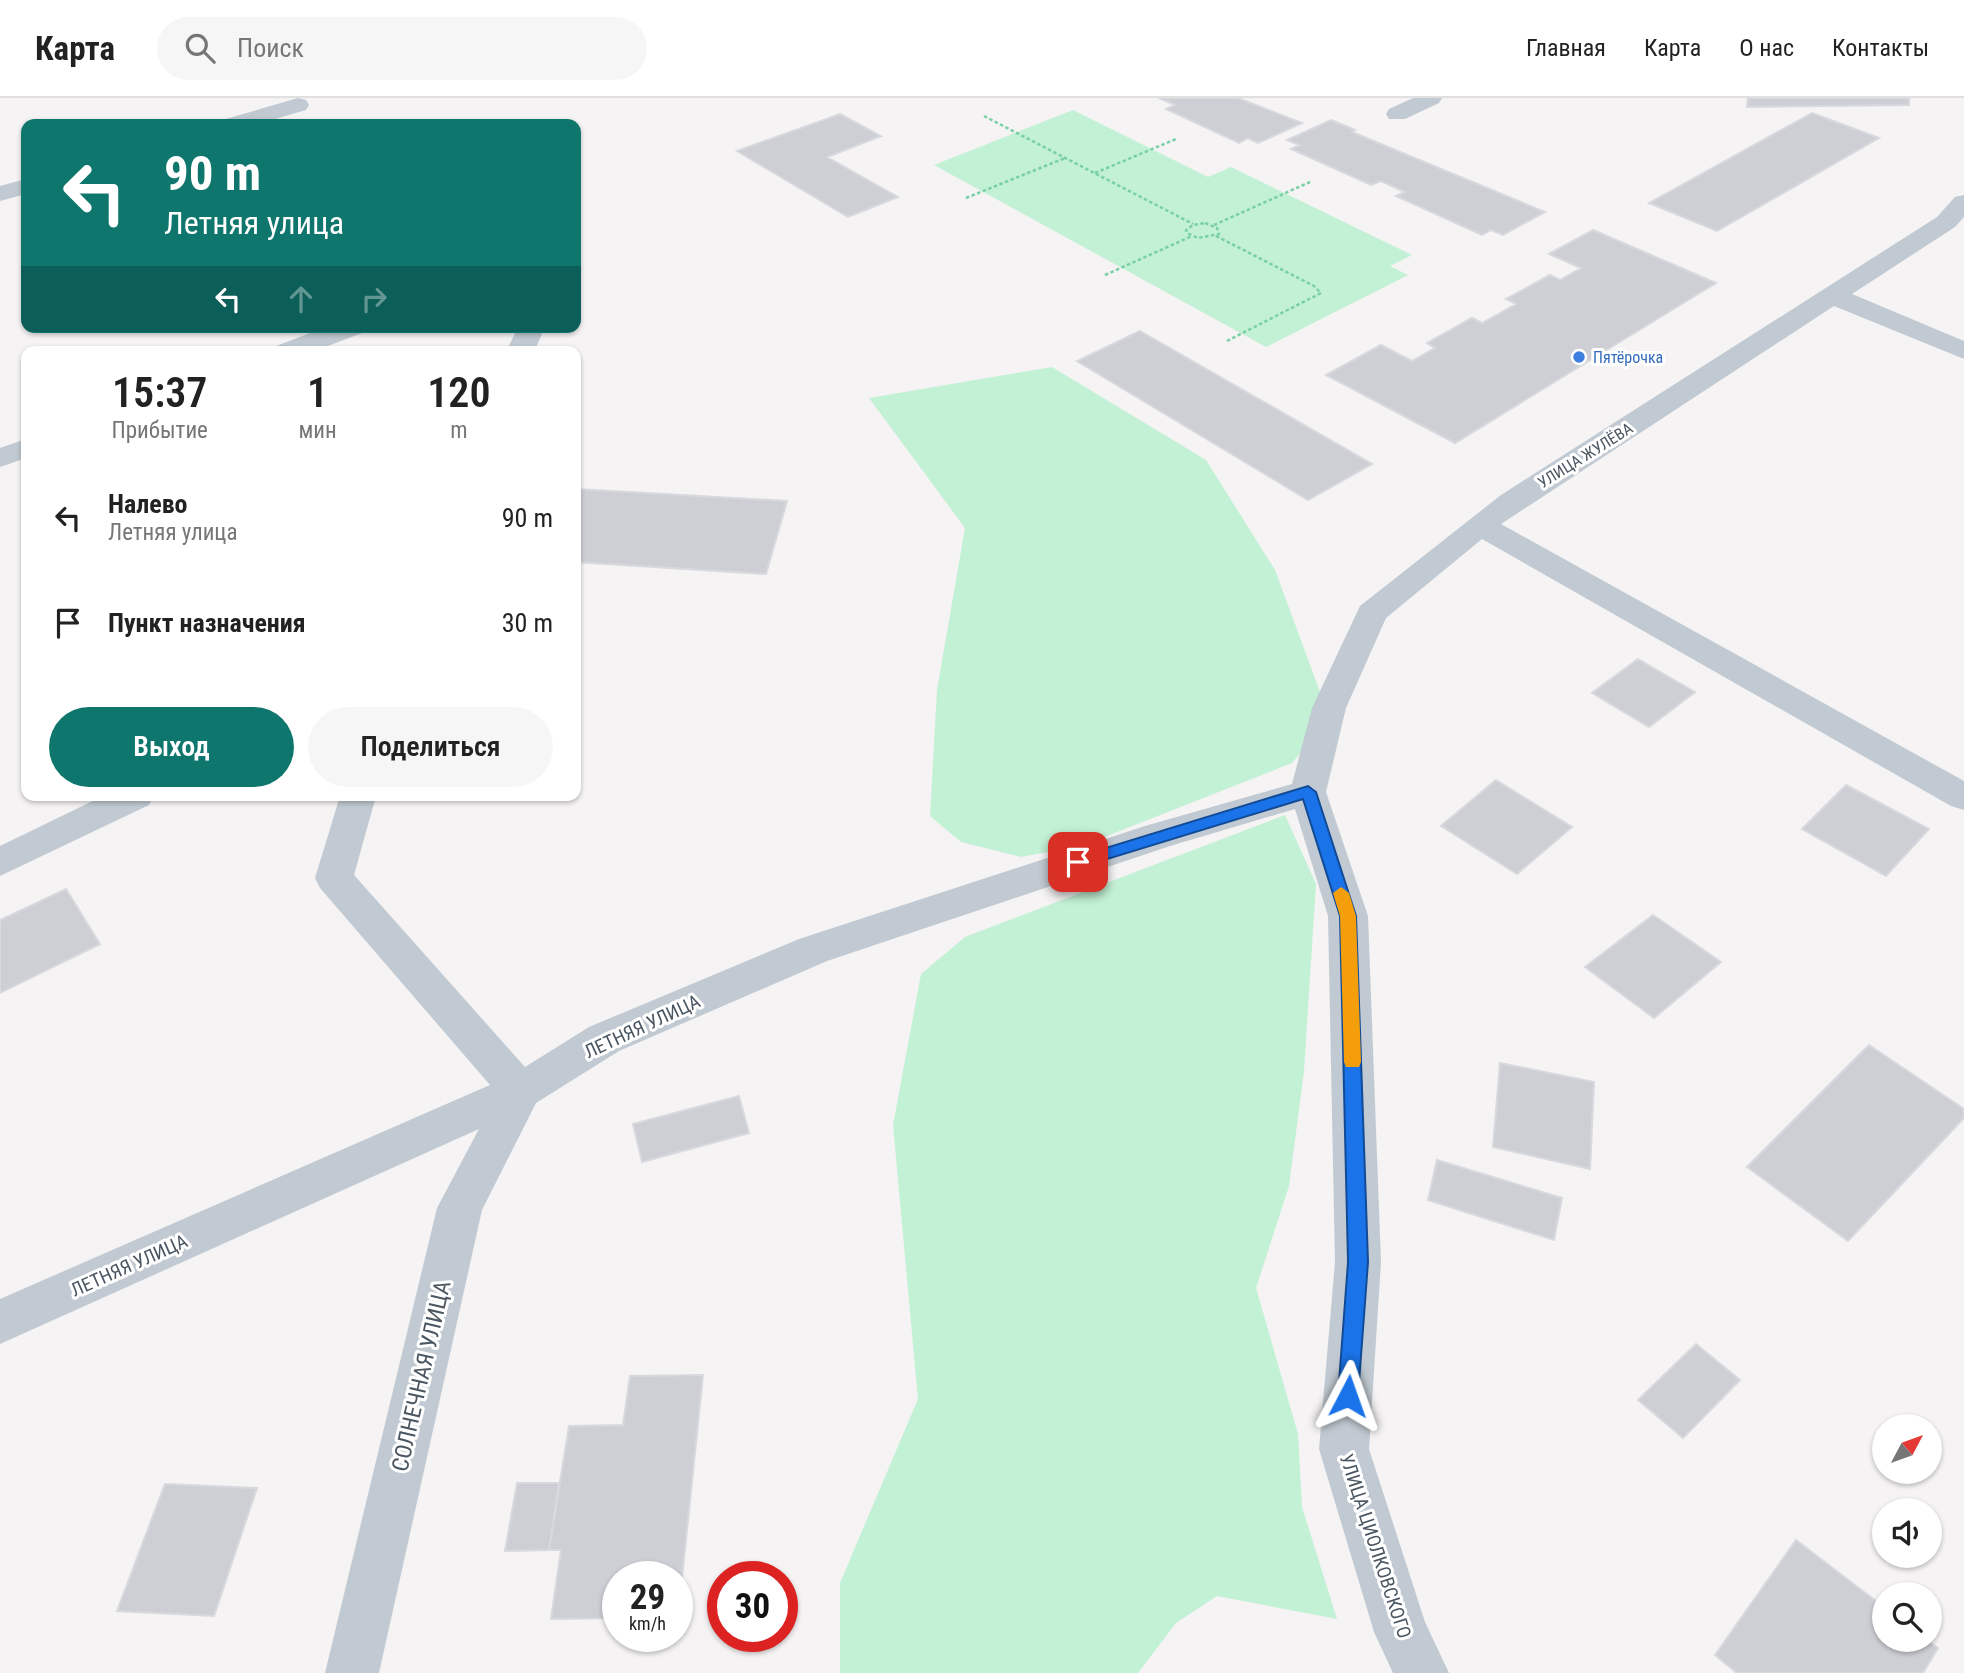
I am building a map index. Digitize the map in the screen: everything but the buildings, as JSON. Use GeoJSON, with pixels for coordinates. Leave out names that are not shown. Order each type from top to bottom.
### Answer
{"type":"FeatureCollection","features":[{"type":"Feature","properties":{"kind":"street"},"geometry":{"type":"LineString","coordinates":[[1396,114],[1431,98]]}},
{"type":"Feature","properties":{"kind":"street"},"geometry":{"type":"LineString","coordinates":[[254,119],[301,107]]}},
{"type":"Feature","properties":{"kind":"street"},"geometry":{"type":"LineString","coordinates":[[0,194],[21,188]]}},
{"type":"Feature","properties":{"kind":"street","name":"УЛИЦА ЖУЛЁВА"},"geometry":{"type":"LineString","coordinates":[[1308,792],[1329,708],[1372,613],[1480,525],[1946,222],[1964,202]]}},
{"type":"Feature","properties":{"kind":"street"},"geometry":{"type":"LineString","coordinates":[[1833,296],[1964,351]]}},
{"type":"Feature","properties":{"kind":"street"},"geometry":{"type":"LineString","coordinates":[[302,346],[336,333]]}},
{"type":"Feature","properties":{"kind":"street"},"geometry":{"type":"LineString","coordinates":[[0,458],[21,450]]}},
{"type":"Feature","properties":{"kind":"street"},"geometry":{"type":"LineString","coordinates":[[1480,525],[1964,797]]}},
{"type":"Feature","properties":{"kind":"street","name":"ЛЕТНЯЯ УЛИЦА"},"geometry":{"type":"LineString","coordinates":[[0,1322],[521,1091],[604,1040],[813,950],[1158,836],[1308,792]]}},
{"type":"Feature","properties":{"kind":"street","name":"УЛИЦА ЦИОЛКОВСКОГО"},"geometry":{"type":"LineString","coordinates":[[1308,792],[1348,916],[1358,1262],[1344,1449],[1401,1632],[1422,1673]]}},
{"type":"Feature","properties":{"kind":"street"},"geometry":{"type":"LineString","coordinates":[[0,862],[126,801]]}},
{"type":"Feature","properties":{"kind":"street"},"geometry":{"type":"LineString","coordinates":[[357,801],[334,878],[521,1091]]}},
{"type":"Feature","properties":{"kind":"street","name":"СОЛНЕЧНАЯ УЛИЦА"},"geometry":{"type":"LineString","coordinates":[[352,1673],[460,1208],[521,1091]]}},
{"type":"Feature","properties":{"kind":"path"},"geometry":{"type":"LineString","coordinates":[[984,116],[1193,224],[1213,225],[1310,182]]}},
{"type":"Feature","properties":{"kind":"path"},"geometry":{"type":"LineString","coordinates":[[1094,173],[1176,139]]}},
{"type":"Feature","properties":{"kind":"path"},"geometry":{"type":"LineString","coordinates":[[966,198],[1065,158]]}},
{"type":"Feature","properties":{"kind":"path"},"geometry":{"type":"LineString","coordinates":[[1193,224],[1186,230],[1192,236],[1205,239],[1216,236],[1314,286],[1321,293],[1225,342]]}},
{"type":"Feature","properties":{"kind":"path"},"geometry":{"type":"LineString","coordinates":[[1213,225],[1219,231],[1216,236]]}},
{"type":"Feature","properties":{"kind":"path"},"geometry":{"type":"LineString","coordinates":[[1105,275],[1192,236]]}},
{"type":"Feature","properties":{"kind":"green space"},"geometry":{"type":"Polygon","coordinates":[[[1073,110],[1208,177],[1231,167],[1412,255],[1390,266],[1408,275],[1266,347],[934,165],[1073,110]]]}},
{"type":"Feature","properties":{"kind":"green space"},"geometry":{"type":"Polygon","coordinates":[[[1052,367],[1206,460],[1275,570],[1322,697],[1320,730],[1292,763],[1084,845],[1021,857],[961,842],[930,816],[937,690],[965,528],[869,398],[1052,367]]]}},
{"type":"Feature","properties":{"kind":"green space"},"geometry":{"type":"Polygon","coordinates":[[[1285,815],[1316,884],[1304,1071],[1289,1186],[1256,1288],[1298,1434],[1302,1507],[1337,1619],[1217,1596],[1176,1623],[1138,1673],[840,1673],[840,1583],[918,1399],[893,1125],[921,974],[965,937],[1285,815]]]}},
{"type":"Feature","properties":{"kind":"slow traffic"},"geometry":{"type":"LineString","coordinates":[[1341,893],[1348,916],[1352,1062]]}},
{"type":"Feature","properties":{"kind":"place","name":"Пятёрочка"},"geometry":{"type":"Point","coordinates":[1579,357]}},
{"type":"Feature","properties":{"kind":"route"},"geometry":{"type":"LineString","coordinates":[[1078,862],[1308,792],[1348,916],[1358,1262],[1348,1396]]}}]}
